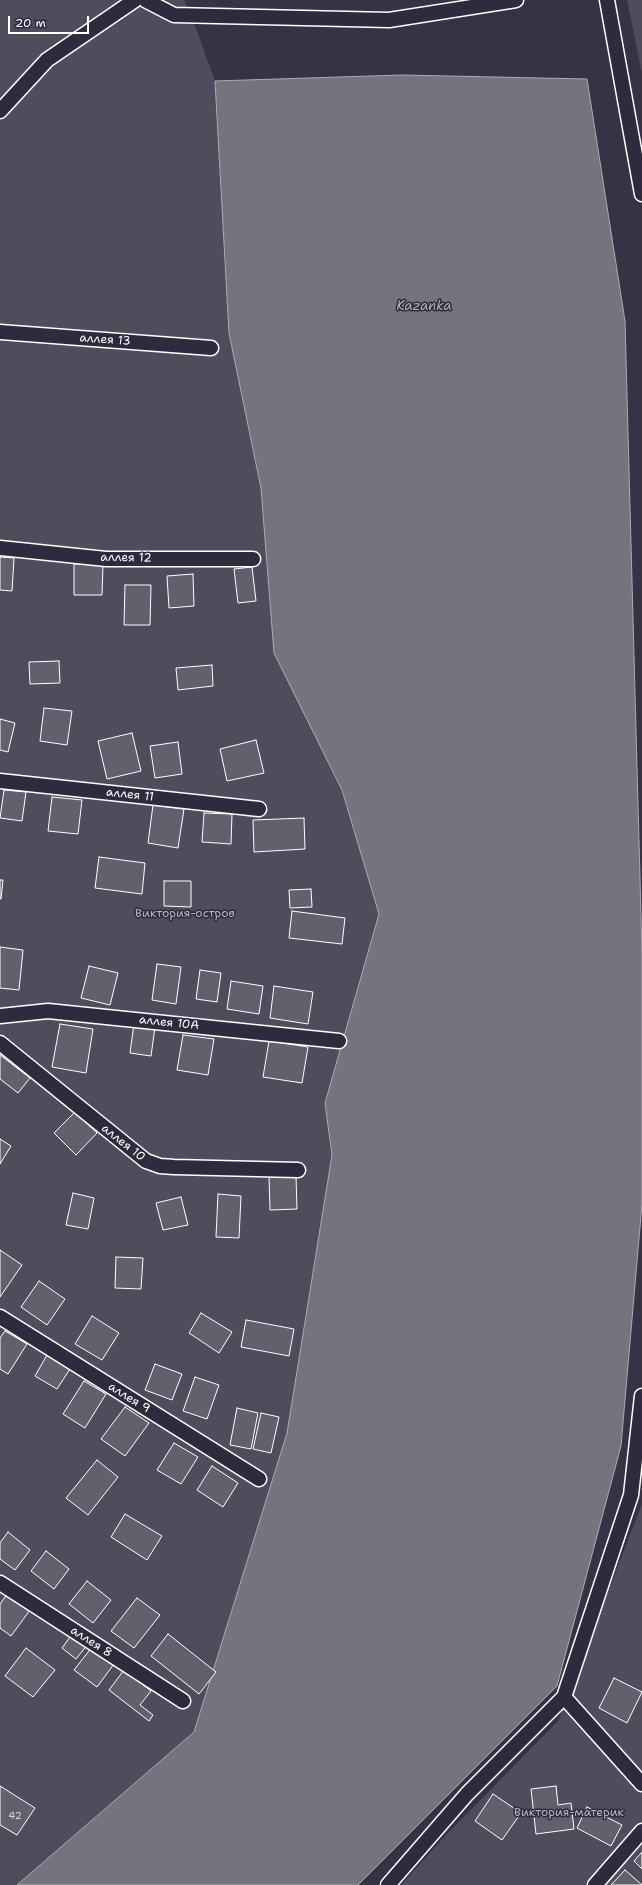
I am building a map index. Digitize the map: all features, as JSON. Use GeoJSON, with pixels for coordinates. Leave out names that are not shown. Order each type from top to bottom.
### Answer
{"type":"FeatureCollection","features":[{"type":"Feature","properties":{"kind":"lane"},"geometry":{"type":"LineString","coordinates":[[0,111],[46,60],[135,0]]}},
{"type":"Feature","properties":{"kind":"lane"},"geometry":{"type":"LineString","coordinates":[[145,0],[174,15],[389,20],[516,0]]}},
{"type":"Feature","properties":{"kind":"lane"},"geometry":{"type":"LineString","coordinates":[[607,0],[642,194]]}},
{"type":"Feature","properties":{"kind":"lane","name":"аллея 13"},"geometry":{"type":"LineString","coordinates":[[0,332],[211,348]]}},
{"type":"Feature","properties":{"kind":"lane","name":"аллея 12"},"geometry":{"type":"LineString","coordinates":[[0,548],[106,559],[253,559]]}},
{"type":"Feature","properties":{"kind":"lane","name":"аллея 11"},"geometry":{"type":"LineString","coordinates":[[0,781],[259,808]]}},
{"type":"Feature","properties":{"kind":"lane","name":"аллея 10А"},"geometry":{"type":"LineString","coordinates":[[0,1016],[48,1011],[339,1041]]}},
{"type":"Feature","properties":{"kind":"lane","name":"аллея 10"},"geometry":{"type":"LineString","coordinates":[[0,1043],[146,1161],[160,1166],[174,1168],[298,1170]]}},
{"type":"Feature","properties":{"kind":"lane","name":"аллея 9"},"geometry":{"type":"LineString","coordinates":[[0,1317],[259,1479]]}},
{"type":"Feature","properties":{"kind":"lane"},"geometry":{"type":"LineString","coordinates":[[388,1885],[467,1794],[564,1697],[631,1495],[642,1396]]}},
{"type":"Feature","properties":{"kind":"lane","name":"аллея 8"},"geometry":{"type":"LineString","coordinates":[[0,1583],[183,1701]]}},
{"type":"Feature","properties":{"kind":"lane"},"geometry":{"type":"LineString","coordinates":[[564,1697],[642,1784]]}},
{"type":"Feature","properties":{"kind":"lane"},"geometry":{"type":"LineString","coordinates":[[594,1885],[642,1831]]}},
{"type":"Feature","properties":{"kind":"green space","name":"Виктория-остров"},"geometry":{"type":"Polygon","coordinates":[[[0,0],[184,0],[197,31],[215,81],[229,333],[261,488],[274,653],[342,790],[379,914],[325,1103],[332,1155],[287,1433],[194,1732],[17,1885],[0,1885],[0,0]]]}},
{"type":"Feature","properties":{"kind":"green space"},"geometry":{"type":"Polygon","coordinates":[[[627,0],[642,0],[642,73],[627,0]]]}},
{"type":"Feature","properties":{"kind":"green space","name":"Виктория-материк"},"geometry":{"type":"Polygon","coordinates":[[[642,1504],[642,1885],[401,1885],[446,1835],[558,1721],[642,1504]]]}},
{"type":"Feature","properties":{"kind":"water","name":"Kazanka"},"geometry":{"type":"Polygon","coordinates":[[[402,75],[587,79],[625,321],[642,953],[642,1204],[621,1446],[557,1686],[358,1885],[17,1885],[194,1732],[287,1433],[332,1155],[325,1103],[379,914],[342,790],[274,653],[261,488],[229,333],[215,81],[402,75]]]}},
{"type":"Feature","properties":{"kind":"building"},"geometry":{"type":"Polygon","coordinates":[[[0,557],[14,558],[12,591],[0,590],[0,557]]]}},
{"type":"Feature","properties":{"kind":"building"},"geometry":{"type":"Polygon","coordinates":[[[74,564],[103,564],[102,595],[74,595],[74,564]]]}},
{"type":"Feature","properties":{"kind":"building"},"geometry":{"type":"Polygon","coordinates":[[[252,567],[256,601],[238,603],[234,569],[252,567]]]}},
{"type":"Feature","properties":{"kind":"building"},"geometry":{"type":"Polygon","coordinates":[[[193,574],[194,606],[169,608],[167,576],[193,574]]]}},
{"type":"Feature","properties":{"kind":"building"},"geometry":{"type":"Polygon","coordinates":[[[125,585],[151,585],[150,625],[124,625],[125,585]]]}},
{"type":"Feature","properties":{"kind":"building"},"geometry":{"type":"Polygon","coordinates":[[[59,661],[60,683],[30,684],[29,662],[59,661]]]}},
{"type":"Feature","properties":{"kind":"building"},"geometry":{"type":"Polygon","coordinates":[[[212,665],[213,686],[178,690],[176,668],[212,665]]]}},
{"type":"Feature","properties":{"kind":"building"},"geometry":{"type":"Polygon","coordinates":[[[44,708],[72,711],[67,745],[40,741],[44,708]]]}},
{"type":"Feature","properties":{"kind":"building"},"geometry":{"type":"Polygon","coordinates":[[[0,719],[15,723],[8,752],[0,750],[0,719]]]}},
{"type":"Feature","properties":{"kind":"building"},"geometry":{"type":"Polygon","coordinates":[[[132,733],[141,771],[107,779],[98,741],[132,733]]]}},
{"type":"Feature","properties":{"kind":"building"},"geometry":{"type":"Polygon","coordinates":[[[256,740],[264,773],[227,781],[220,749],[256,740]]]}},
{"type":"Feature","properties":{"kind":"building"},"geometry":{"type":"Polygon","coordinates":[[[178,742],[182,774],[155,778],[150,746],[178,742]]]}},
{"type":"Feature","properties":{"kind":"building"},"geometry":{"type":"Polygon","coordinates":[[[4,790],[26,792],[22,821],[0,818],[4,790]]]}},
{"type":"Feature","properties":{"kind":"building"},"geometry":{"type":"Polygon","coordinates":[[[52,797],[82,800],[78,834],[48,831],[52,797]]]}},
{"type":"Feature","properties":{"kind":"building"},"geometry":{"type":"Polygon","coordinates":[[[153,805],[184,809],[178,848],[148,843],[153,805]]]}},
{"type":"Feature","properties":{"kind":"building"},"geometry":{"type":"Polygon","coordinates":[[[204,813],[232,814],[231,844],[202,842],[204,813]]]}},
{"type":"Feature","properties":{"kind":"building"},"geometry":{"type":"Polygon","coordinates":[[[304,818],[305,849],[254,852],[253,820],[304,818]]]}},
{"type":"Feature","properties":{"kind":"building"},"geometry":{"type":"Polygon","coordinates":[[[99,857],[145,863],[142,894],[95,888],[99,857]]]}},
{"type":"Feature","properties":{"kind":"building"},"geometry":{"type":"Polygon","coordinates":[[[0,880],[3,880],[1,899],[0,899],[0,880]]]}},
{"type":"Feature","properties":{"kind":"building"},"geometry":{"type":"Polygon","coordinates":[[[164,881],[191,881],[191,907],[164,906],[164,881]]]}},
{"type":"Feature","properties":{"kind":"building"},"geometry":{"type":"Polygon","coordinates":[[[311,889],[312,907],[290,908],[289,890],[311,889]]]}},
{"type":"Feature","properties":{"kind":"building"},"geometry":{"type":"Polygon","coordinates":[[[292,911],[345,918],[342,944],[289,938],[292,911]]]}},
{"type":"Feature","properties":{"kind":"building"},"geometry":{"type":"Polygon","coordinates":[[[0,947],[23,950],[19,990],[0,988],[0,947]]]}},
{"type":"Feature","properties":{"kind":"building"},"geometry":{"type":"Polygon","coordinates":[[[157,964],[181,967],[176,1004],[152,1000],[157,964]]]}},
{"type":"Feature","properties":{"kind":"building"},"geometry":{"type":"Polygon","coordinates":[[[89,966],[118,973],[110,1005],[81,998],[89,966]]]}},
{"type":"Feature","properties":{"kind":"building"},"geometry":{"type":"Polygon","coordinates":[[[200,970],[221,973],[217,1002],[196,999],[200,970]]]}},
{"type":"Feature","properties":{"kind":"building"},"geometry":{"type":"Polygon","coordinates":[[[231,981],[263,986],[259,1014],[227,1009],[231,981]]]}},
{"type":"Feature","properties":{"kind":"building"},"geometry":{"type":"Polygon","coordinates":[[[274,986],[313,992],[308,1024],[270,1018],[274,986]]]}},
{"type":"Feature","properties":{"kind":"building"},"geometry":{"type":"Polygon","coordinates":[[[60,1024],[93,1029],[86,1073],[52,1067],[60,1024]]]}},
{"type":"Feature","properties":{"kind":"building"},"geometry":{"type":"Polygon","coordinates":[[[134,1024],[155,1027],[151,1056],[130,1053],[134,1024]]]}},
{"type":"Feature","properties":{"kind":"building"},"geometry":{"type":"Polygon","coordinates":[[[183,1035],[214,1039],[208,1075],[177,1070],[183,1035]]]}},
{"type":"Feature","properties":{"kind":"building"},"geometry":{"type":"Polygon","coordinates":[[[269,1041],[308,1047],[302,1083],[263,1077],[269,1041]]]}},
{"type":"Feature","properties":{"kind":"building"},"geometry":{"type":"Polygon","coordinates":[[[0,1055],[30,1078],[18,1093],[0,1079],[0,1055]]]}},
{"type":"Feature","properties":{"kind":"building"},"geometry":{"type":"Polygon","coordinates":[[[75,1112],[97,1133],[76,1155],[54,1133],[75,1112]]]}},
{"type":"Feature","properties":{"kind":"building"},"geometry":{"type":"Polygon","coordinates":[[[0,1139],[11,1146],[0,1164],[0,1139]]]}},
{"type":"Feature","properties":{"kind":"building"},"geometry":{"type":"Polygon","coordinates":[[[269,1176],[296,1176],[297,1209],[270,1210],[269,1176]]]}},
{"type":"Feature","properties":{"kind":"building"},"geometry":{"type":"Polygon","coordinates":[[[73,1193],[94,1198],[88,1229],[66,1225],[73,1193]]]}},
{"type":"Feature","properties":{"kind":"building"},"geometry":{"type":"Polygon","coordinates":[[[218,1194],[241,1196],[239,1238],[216,1237],[218,1194]]]}},
{"type":"Feature","properties":{"kind":"building"},"geometry":{"type":"Polygon","coordinates":[[[181,1197],[188,1225],[163,1230],[156,1203],[181,1197]]]}},
{"type":"Feature","properties":{"kind":"building"},"geometry":{"type":"Polygon","coordinates":[[[0,1250],[22,1265],[0,1297],[0,1250]]]}},
{"type":"Feature","properties":{"kind":"building"},"geometry":{"type":"Polygon","coordinates":[[[116,1257],[143,1258],[141,1289],[115,1288],[116,1257]]]}},
{"type":"Feature","properties":{"kind":"building"},"geometry":{"type":"Polygon","coordinates":[[[39,1281],[65,1299],[47,1325],[21,1307],[39,1281]]]}},
{"type":"Feature","properties":{"kind":"building"},"geometry":{"type":"Polygon","coordinates":[[[201,1313],[232,1332],[219,1353],[189,1333],[201,1313]]]}},
{"type":"Feature","properties":{"kind":"building"},"geometry":{"type":"Polygon","coordinates":[[[92,1316],[119,1333],[102,1360],[75,1344],[92,1316]]]}},
{"type":"Feature","properties":{"kind":"building"},"geometry":{"type":"Polygon","coordinates":[[[246,1320],[294,1329],[289,1356],[241,1347],[246,1320]]]}},
{"type":"Feature","properties":{"kind":"building"},"geometry":{"type":"Polygon","coordinates":[[[5,1331],[27,1344],[8,1374],[0,1369],[0,1338],[5,1331]]]}},
{"type":"Feature","properties":{"kind":"building"},"geometry":{"type":"Polygon","coordinates":[[[47,1355],[70,1369],[57,1389],[35,1376],[47,1355]]]}},
{"type":"Feature","properties":{"kind":"building"},"geometry":{"type":"Polygon","coordinates":[[[155,1364],[182,1374],[172,1400],[145,1390],[155,1364]]]}},
{"type":"Feature","properties":{"kind":"building"},"geometry":{"type":"Polygon","coordinates":[[[195,1377],[219,1385],[207,1419],[183,1411],[195,1377]]]}},
{"type":"Feature","properties":{"kind":"building"},"geometry":{"type":"Polygon","coordinates":[[[84,1381],[106,1394],[85,1428],[63,1414],[84,1381]]]}},
{"type":"Feature","properties":{"kind":"building"},"geometry":{"type":"Polygon","coordinates":[[[125,1407],[149,1423],[125,1456],[101,1439],[125,1407]]]}},
{"type":"Feature","properties":{"kind":"building"},"geometry":{"type":"Polygon","coordinates":[[[237,1408],[258,1413],[251,1449],[230,1445],[237,1408]]]}},
{"type":"Feature","properties":{"kind":"building"},"geometry":{"type":"Polygon","coordinates":[[[261,1413],[279,1417],[271,1453],[253,1449],[261,1413]]]}},
{"type":"Feature","properties":{"kind":"building"},"geometry":{"type":"Polygon","coordinates":[[[174,1443],[198,1457],[181,1484],[157,1470],[174,1443]]]}},
{"type":"Feature","properties":{"kind":"building"},"geometry":{"type":"Polygon","coordinates":[[[97,1460],[118,1477],[88,1515],[66,1498],[97,1460]]]}},
{"type":"Feature","properties":{"kind":"building"},"geometry":{"type":"Polygon","coordinates":[[[212,1466],[238,1483],[223,1507],[197,1490],[212,1466]]]}},
{"type":"Feature","properties":{"kind":"building"},"geometry":{"type":"Polygon","coordinates":[[[125,1514],[162,1536],[147,1560],[111,1537],[125,1514]]]}},
{"type":"Feature","properties":{"kind":"building"},"geometry":{"type":"Polygon","coordinates":[[[8,1532],[30,1550],[15,1570],[0,1559],[0,1543],[8,1532]]]}},
{"type":"Feature","properties":{"kind":"building"},"geometry":{"type":"Polygon","coordinates":[[[46,1551],[69,1569],[54,1589],[31,1571],[46,1551]]]}},
{"type":"Feature","properties":{"kind":"building"},"geometry":{"type":"Polygon","coordinates":[[[87,1581],[111,1600],[93,1623],[69,1604],[87,1581]]]}},
{"type":"Feature","properties":{"kind":"building"},"geometry":{"type":"Polygon","coordinates":[[[8,1593],[30,1610],[11,1636],[0,1628],[0,1604],[8,1593]]]}},
{"type":"Feature","properties":{"kind":"building"},"geometry":{"type":"Polygon","coordinates":[[[137,1598],[160,1615],[134,1648],[111,1631],[137,1598]]]}},
{"type":"Feature","properties":{"kind":"building"},"geometry":{"type":"Polygon","coordinates":[[[73,1633],[88,1644],[76,1659],[62,1648],[73,1633]]]}},
{"type":"Feature","properties":{"kind":"building"},"geometry":{"type":"Polygon","coordinates":[[[168,1634],[216,1672],[199,1694],[151,1656],[168,1634]]]}},
{"type":"Feature","properties":{"kind":"building"},"geometry":{"type":"Polygon","coordinates":[[[92,1647],[114,1664],[97,1687],[74,1670],[92,1647]]]}},
{"type":"Feature","properties":{"kind":"building"},"geometry":{"type":"Polygon","coordinates":[[[26,1648],[55,1670],[33,1697],[5,1676],[26,1648]]]}},
{"type":"Feature","properties":{"kind":"building"},"geometry":{"type":"Polygon","coordinates":[[[124,1670],[151,1691],[140,1705],[153,1715],[149,1721],[109,1690],[124,1670]]]}},
{"type":"Feature","properties":{"kind":"building"},"geometry":{"type":"Polygon","coordinates":[[[614,1678],[642,1692],[627,1723],[599,1708],[614,1678]]]}},
{"type":"Feature","properties":{"kind":"building"},"geometry":{"type":"Polygon","coordinates":[[[0,1786],[35,1808],[17,1835],[0,1825],[0,1786]]]}},
{"type":"Feature","properties":{"kind":"building"},"geometry":{"type":"Polygon","coordinates":[[[556,1786],[558,1805],[571,1803],[574,1829],[536,1834],[531,1789],[556,1786]]]}},
{"type":"Feature","properties":{"kind":"building"},"geometry":{"type":"Polygon","coordinates":[[[493,1794],[521,1813],[502,1840],[475,1821],[493,1794]]]}},
{"type":"Feature","properties":{"kind":"building"},"geometry":{"type":"Polygon","coordinates":[[[587,1807],[622,1825],[611,1846],[577,1828],[587,1807]]]}},
{"type":"Feature","properties":{"kind":"building"},"geometry":{"type":"Polygon","coordinates":[[[642,1852],[642,1869],[634,1861],[642,1852]]]}},
{"type":"Feature","properties":{"kind":"building"},"geometry":{"type":"Polygon","coordinates":[[[625,1870],[642,1885],[611,1885],[625,1870]]]}}]}
